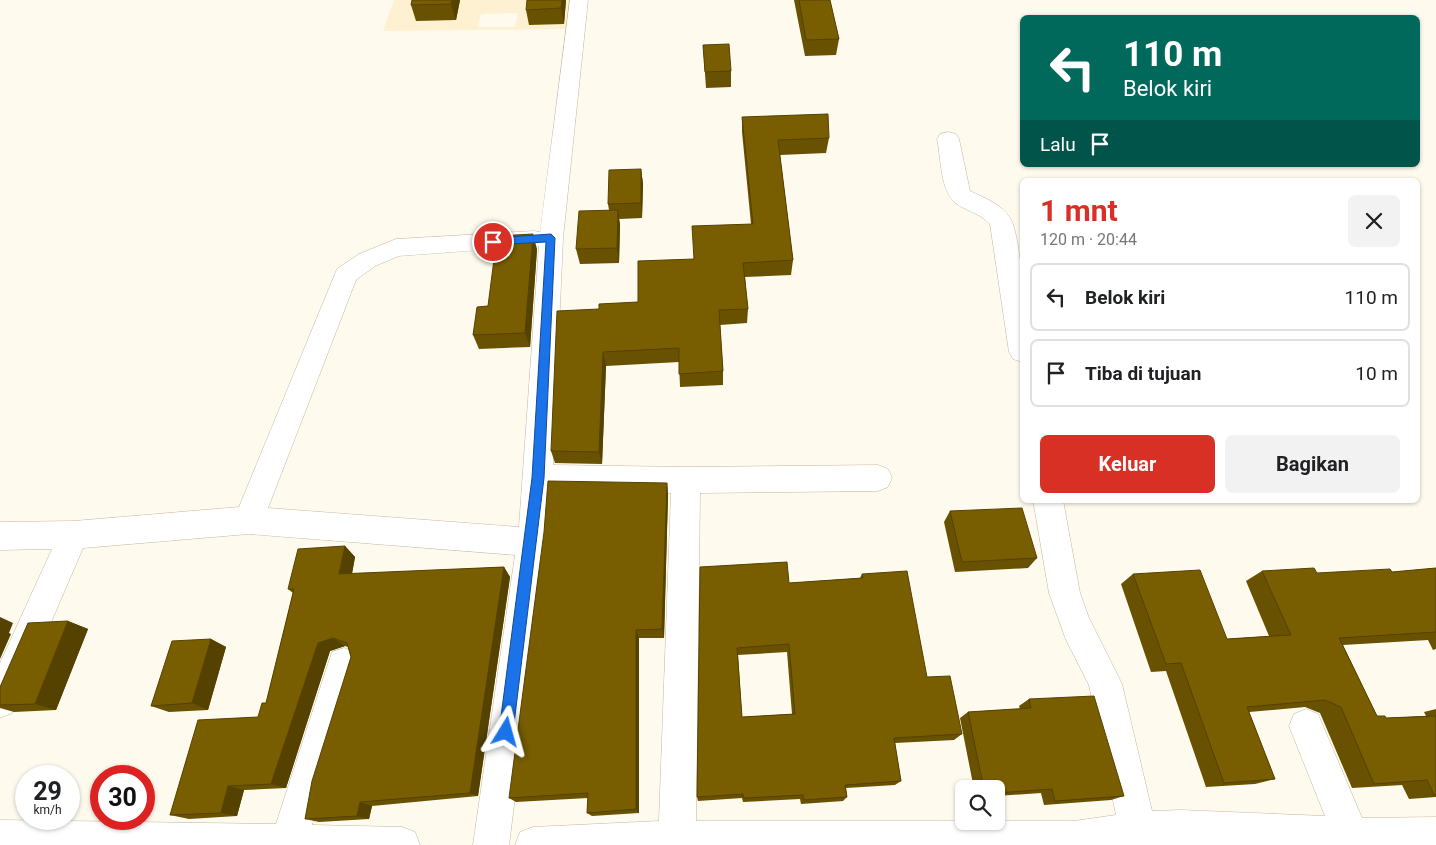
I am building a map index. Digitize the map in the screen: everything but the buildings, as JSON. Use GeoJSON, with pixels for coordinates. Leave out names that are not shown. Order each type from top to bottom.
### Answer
{"type":"FeatureCollection","features":[{"type":"Feature","properties":{"kind":"street"},"geometry":{"type":"LineString","coordinates":[[490,845],[532,542],[538,478],[551,238],[579,0]]}},
{"type":"Feature","properties":{"kind":"street"},"geometry":{"type":"LineString","coordinates":[[948,138],[957,187],[962,196],[990,210],[1000,222],[1020,340]]}},
{"type":"Feature","properties":{"kind":"street"},"geometry":{"type":"LineString","coordinates":[[250,520],[346,274],[366,260],[396,248],[551,238]]}},
{"type":"Feature","properties":{"kind":"street"},"geometry":{"type":"LineString","coordinates":[[538,478],[686,480],[878,478]]}},
{"type":"Feature","properties":{"kind":"street"},"geometry":{"type":"LineString","coordinates":[[677,839],[686,480]]}},
{"type":"Feature","properties":{"kind":"street"},"geometry":{"type":"LineString","coordinates":[[1048,503],[1060,572],[1074,621],[1097,663],[1158,829]]}},
{"type":"Feature","properties":{"kind":"street"},"geometry":{"type":"LineString","coordinates":[[0,536],[74,535],[250,520],[532,542]]}},
{"type":"Feature","properties":{"kind":"street"},"geometry":{"type":"LineString","coordinates":[[0,701],[74,535]]}},
{"type":"Feature","properties":{"kind":"street"},"geometry":{"type":"LineString","coordinates":[[288,843],[344,664]]}},
{"type":"Feature","properties":{"kind":"street"},"geometry":{"type":"LineString","coordinates":[[1306,726],[1351,836]]}},
{"type":"Feature","properties":{"kind":"street"},"geometry":{"type":"LineString","coordinates":[[533,845],[677,839],[1074,842],[1158,829],[1351,836],[1436,835]]}},
{"type":"Feature","properties":{"kind":"street"},"geometry":{"type":"LineString","coordinates":[[0,838],[402,845]]}},
{"type":"Feature","properties":{"kind":"shaded area"},"geometry":{"type":"Polygon","coordinates":[[[394,0],[532,0],[529,25],[564,24],[566,0],[570,0],[566,29],[383,31],[394,0]],[[518,13],[481,14],[478,27],[515,27],[518,13]]]}},
{"type":"Feature","properties":{"kind":"route"},"geometry":{"type":"LineString","coordinates":[[493,242],[551,238],[538,478],[532,542],[506,732]]}}]}
